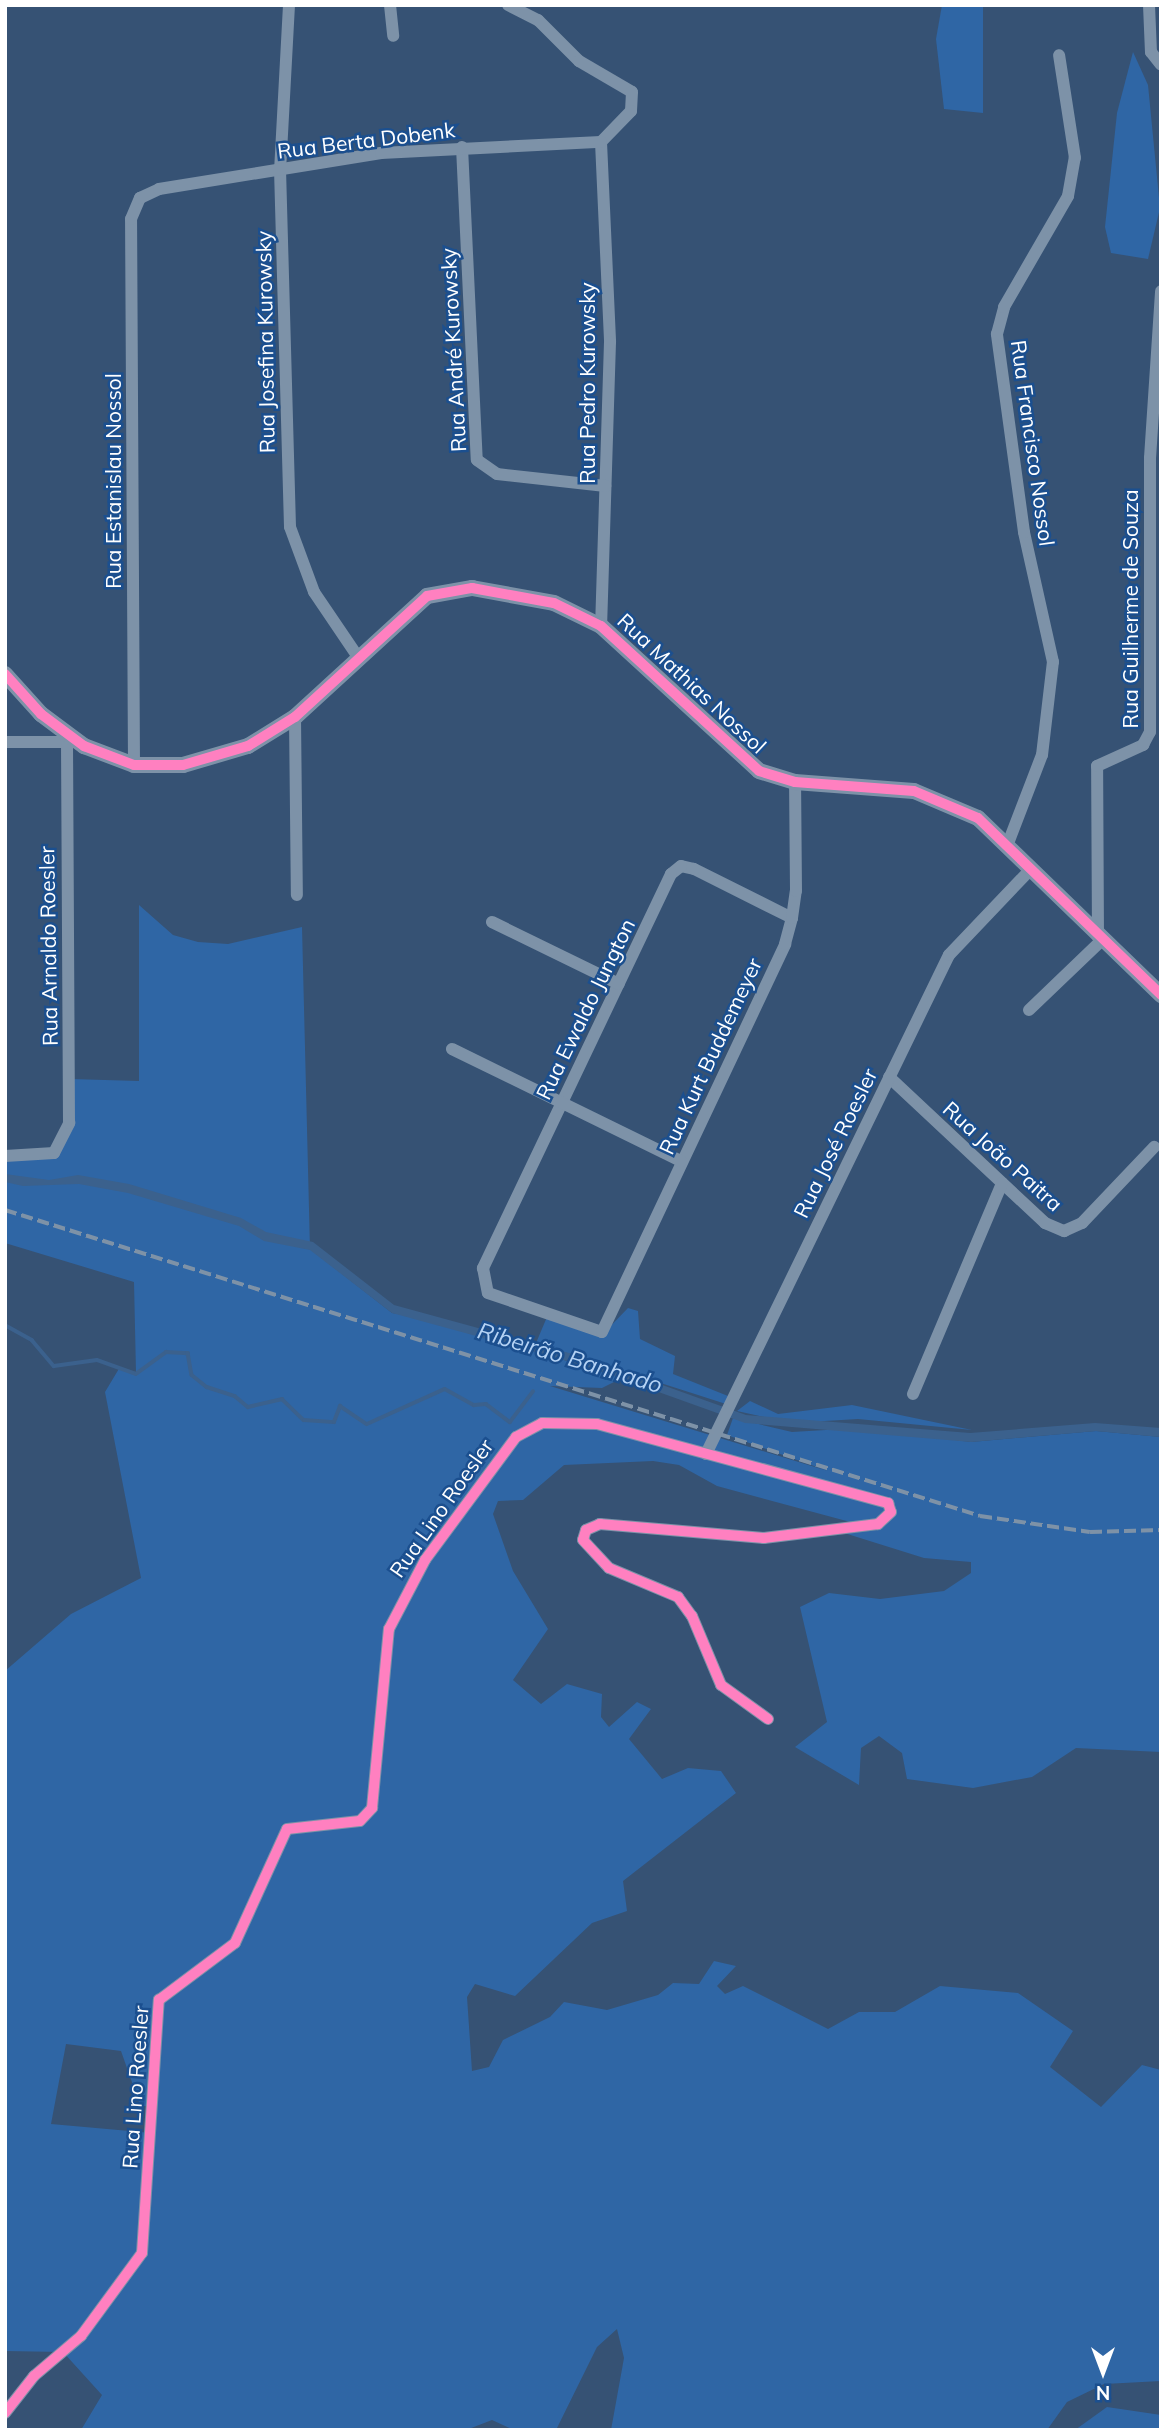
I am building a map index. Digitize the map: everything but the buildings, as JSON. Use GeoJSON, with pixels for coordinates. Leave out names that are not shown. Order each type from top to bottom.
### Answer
{"type":"FeatureCollection","features":[{"type":"Feature","properties":{"kind":"street","name":"Rua Josefina Kurowsky"},"geometry":{"type":"LineString","coordinates":[[289,5],[280,169],[291,535],[314,593],[360,660]]}},
{"type":"Feature","properties":{"kind":"street"},"geometry":{"type":"LineString","coordinates":[[390,5],[393,36]]}},
{"type":"Feature","properties":{"kind":"street"},"geometry":{"type":"LineString","coordinates":[[508,5],[538,20],[579,61],[632,92],[631,111],[601,142]]}},
{"type":"Feature","properties":{"kind":"street"},"geometry":{"type":"LineString","coordinates":[[1149,5],[1151,52],[1161,65]]}},
{"type":"Feature","properties":{"kind":"street","name":"Rua Francisco Nossol"},"geometry":{"type":"LineString","coordinates":[[1007,846],[1042,755],[1053,662],[1024,532],[997,334],[1008,300],[1068,197],[1075,158],[1059,55]]}},
{"type":"Feature","properties":{"kind":"street","name":"Rua Berta Dobenk"},"geometry":{"type":"LineString","coordinates":[[139,198],[159,189],[280,169],[463,147],[601,142]]}},
{"type":"Feature","properties":{"kind":"street","name":"Rua Pedro Kurowsky"},"geometry":{"type":"LineString","coordinates":[[601,142],[610,342],[601,625]]}},
{"type":"Feature","properties":{"kind":"street","name":"Rua André Kurowsky"},"geometry":{"type":"LineString","coordinates":[[463,147],[477,460],[497,474],[605,486]]}},
{"type":"Feature","properties":{"kind":"street","name":"Rua Estanislau Nossol"},"geometry":{"type":"LineString","coordinates":[[134,765],[131,219],[139,198]]}},
{"type":"Feature","properties":{"kind":"street","name":"Rua Guilherme de Souza"},"geometry":{"type":"LineString","coordinates":[[1100,939],[1097,766],[1149,738],[1156,643],[1150,457],[1161,291]]}},
{"type":"Feature","properties":{"kind":"street","name":"Rua Mathias Nossol"},"geometry":{"type":"LineString","coordinates":[[5,674],[65,738],[134,765],[183,765],[231,754],[295,717],[360,660],[417,602],[457,588],[534,598],[601,625],[746,764],[795,782],[868,785],[934,797],[978,818],[1100,939],[1161,995]]}},
{"type":"Feature","properties":{"kind":"street"},"geometry":{"type":"LineString","coordinates":[[295,717],[298,895]]}},
{"type":"Feature","properties":{"kind":"street"},"geometry":{"type":"LineString","coordinates":[[5,742],[65,738]]}},
{"type":"Feature","properties":{"kind":"street","name":"Rua Arnaldo Roesler"},"geometry":{"type":"LineString","coordinates":[[5,1156],[43,1158],[60,1147],[71,1111],[65,738]]}},
{"type":"Feature","properties":{"kind":"street","name":"Rua Kurt Buddemeyer"},"geometry":{"type":"LineString","coordinates":[[602,1332],[792,918],[795,782]]}},
{"type":"Feature","properties":{"kind":"street","name":"Rua Ewaldo Jungton"},"geometry":{"type":"LineString","coordinates":[[602,1332],[488,1293],[483,1285],[483,1268],[671,874],[681,866],[792,918]]}},
{"type":"Feature","properties":{"kind":"street","name":"Rua José Roesler"},"geometry":{"type":"LineString","coordinates":[[706,1454],[957,942],[1030,870]]}},
{"type":"Feature","properties":{"kind":"street"},"geometry":{"type":"LineString","coordinates":[[492,922],[619,984]]}},
{"type":"Feature","properties":{"kind":"street"},"geometry":{"type":"LineString","coordinates":[[1029,1010],[1100,939]]}},
{"type":"Feature","properties":{"kind":"street"},"geometry":{"type":"LineString","coordinates":[[452,1049],[681,1161]]}},
{"type":"Feature","properties":{"kind":"street","name":"Rua João Paitra"},"geometry":{"type":"LineString","coordinates":[[889,1077],[1002,1184],[1064,1231],[1082,1223],[1154,1147]]}},
{"type":"Feature","properties":{"kind":"street"},"geometry":{"type":"LineString","coordinates":[[913,1394],[1002,1184]]}},
{"type":"Feature","properties":{"kind":"street","name":"Rua Lino Roesler"},"geometry":{"type":"LineString","coordinates":[[5,2413],[34,2376],[81,2336],[142,2253],[159,2000],[234,1943],[286,1829],[360,1821],[372,1808],[390,1629],[445,1530],[516,1437],[542,1423],[597,1424],[873,1497],[891,1512],[878,1524],[764,1538],[600,1524],[586,1530],[583,1540],[609,1568],[678,1597],[692,1616],[721,1685],[768,1718]]}},
{"type":"Feature","properties":{"kind":"shaded area"},"geometry":{"type":"Polygon","coordinates":[[[942,5],[983,5],[983,113],[944,109],[936,39],[942,5]]]}},
{"type":"Feature","properties":{"kind":"shaded area"},"geometry":{"type":"Polygon","coordinates":[[[1133,52],[1148,85],[1160,208],[1148,259],[1111,253],[1105,227],[1117,113],[1133,52]]]}},
{"type":"Feature","properties":{"kind":"shaded area"},"geometry":{"type":"Polygon","coordinates":[[[139,905],[173,935],[198,942],[228,944],[302,927],[310,1249],[392,1313],[434,1320],[622,1378],[602,1388],[550,1386],[828,1471],[727,1435],[733,1418],[792,1432],[860,1428],[971,1442],[1096,1431],[1161,1437],[1161,1752],[1076,1748],[1032,1777],[973,1788],[907,1779],[902,1753],[879,1736],[861,1748],[859,1785],[795,1747],[827,1722],[800,1607],[829,1593],[880,1599],[944,1591],[971,1573],[971,1562],[924,1558],[825,1527],[854,1523],[717,1486],[679,1465],[653,1461],[564,1465],[523,1500],[498,1501],[493,1514],[513,1571],[548,1629],[513,1680],[541,1704],[567,1684],[602,1694],[601,1717],[609,1727],[637,1702],[651,1709],[629,1739],[662,1779],[688,1768],[721,1771],[736,1793],[623,1881],[627,1911],[592,1923],[515,1996],[475,1984],[467,1997],[472,2071],[489,2067],[503,2040],[550,2017],[564,2002],[607,2010],[658,1995],[673,1983],[699,1984],[714,1961],[736,1966],[717,1986],[725,1994],[743,1986],[828,2029],[859,2012],[895,2012],[940,1986],[1018,1993],[1073,2031],[1050,2067],[1101,2107],[1142,2065],[1161,2070],[1161,2381],[1104,2384],[1067,2402],[1047,2430],[611,2430],[624,2358],[617,2329],[597,2347],[556,2430],[514,2430],[492,2420],[466,2430],[81,2430],[102,2395],[63,2352],[5,2351],[5,1671],[71,1614],[141,1578],[105,1392],[120,1367],[136,1373],[134,1282],[5,1243],[5,1156],[60,1147],[70,1079],[139,1081],[139,905]],[[66,2044],[51,2124],[152,2133],[154,2108],[140,2105],[121,2051],[66,2044]]]}},
{"type":"Feature","properties":{"kind":"shaded area"},"geometry":{"type":"Polygon","coordinates":[[[628,1308],[638,1311],[640,1339],[675,1356],[673,1374],[728,1396],[726,1404],[536,1343],[547,1317],[600,1337],[628,1308]]]}},
{"type":"Feature","properties":{"kind":"shaded area"},"geometry":{"type":"Polygon","coordinates":[[[750,1401],[778,1414],[852,1405],[972,1430],[858,1419],[791,1423],[737,1411],[750,1401]]]}},
{"type":"Feature","properties":{"kind":"shaded area"},"geometry":{"type":"Polygon","coordinates":[[[1107,2407],[1161,2415],[1161,2430],[1075,2430],[1107,2407]]]}},
{"type":"Feature","properties":{"kind":"water","name":"Ribeirão Banhado"},"geometry":{"type":"Polygon","coordinates":[[[5,1174],[49,1180],[78,1175],[129,1184],[241,1218],[266,1232],[313,1242],[394,1305],[587,1358],[746,1415],[970,1433],[1095,1423],[1161,1428],[1161,1437],[1096,1431],[971,1442],[745,1423],[586,1366],[392,1313],[310,1250],[264,1241],[239,1226],[128,1193],[79,1184],[23,1186],[5,1182],[5,1174]]]}},
{"type":"Feature","properties":{"kind":"waterway"},"geometry":{"type":"LineString","coordinates":[[5,1325],[32,1340],[54,1366],[97,1360],[136,1374],[166,1352],[188,1353],[192,1375],[207,1387],[235,1396],[248,1407],[282,1399],[304,1420],[334,1422],[340,1406],[367,1424],[445,1389],[474,1405],[486,1404],[510,1422],[533,1392]]}},
{"type":"Feature","properties":{"kind":"railway"},"geometry":{"type":"LineString","coordinates":[[5,1210],[980,1516],[1090,1532],[1161,1530]]}},
{"type":"Feature","properties":{"kind":"cycle path"},"geometry":{"type":"LineString","coordinates":[[5,674],[41,714],[84,746],[134,765],[183,765],[248,746],[295,717],[427,596],[472,588],[554,603],[601,626],[759,771],[795,782],[914,791],[978,818],[1161,995]]}},
{"type":"Feature","properties":{"kind":"cycle path"},"geometry":{"type":"LineString","coordinates":[[5,2413],[34,2376],[81,2336],[142,2253],[159,2000],[235,1943],[287,1829],[360,1821],[372,1808],[389,1629],[425,1560],[516,1437],[542,1423],[597,1424],[888,1503],[891,1512],[878,1524],[764,1538],[600,1524],[586,1530],[583,1540],[609,1568],[678,1597],[692,1616],[721,1685],[768,1719]]}}]}
